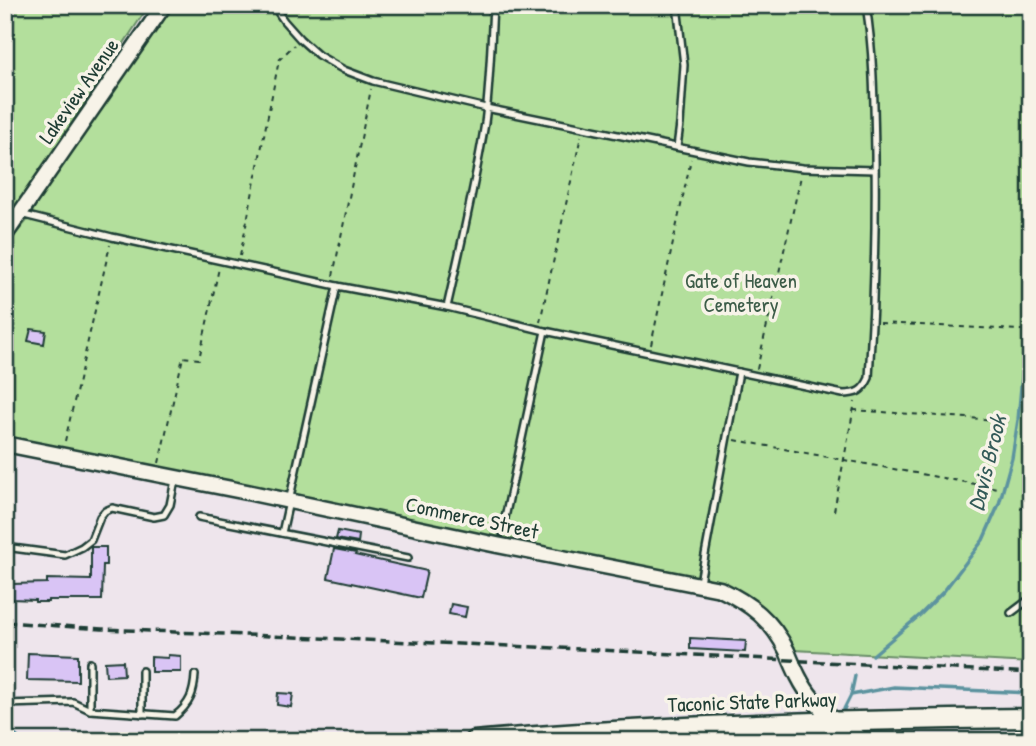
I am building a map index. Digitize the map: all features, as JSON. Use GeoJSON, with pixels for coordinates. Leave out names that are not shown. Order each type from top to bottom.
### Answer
{"type":"FeatureCollection","features":[{"type":"Feature","properties":{"kind":"highway","name":"Taconic State Parkway"},"geometry":{"type":"LineString","coordinates":[[474,741],[629,729],[1031,718]]}},
{"type":"Feature","properties":{"kind":"highway","name":"Taconic State Parkway"},"geometry":{"type":"LineString","coordinates":[[630,741],[859,737],[1031,730]]}},
{"type":"Feature","properties":{"kind":"street","name":"Lakeview Avenue"},"geometry":{"type":"LineString","coordinates":[[5,235],[164,5]]}},
{"type":"Feature","properties":{"kind":"street","name":"Commerce Street"},"geometry":{"type":"LineString","coordinates":[[5,444],[720,589],[759,612],[771,625],[810,696],[821,709],[859,737]]}},
{"type":"Feature","properties":{"kind":"lane"},"geometry":{"type":"LineString","coordinates":[[273,5],[300,39],[318,55],[344,70],[373,81],[486,108],[749,162],[803,168],[875,170]]}},
{"type":"Feature","properties":{"kind":"lane"},"geometry":{"type":"LineString","coordinates":[[447,307],[468,214],[486,108],[493,5]]}},
{"type":"Feature","properties":{"kind":"lane"},"geometry":{"type":"LineString","coordinates":[[677,5],[684,65],[677,148]]}},
{"type":"Feature","properties":{"kind":"lane"},"geometry":{"type":"LineString","coordinates":[[19,214],[112,237],[447,307],[542,330],[844,394],[856,394],[869,378],[875,243],[873,62],[866,5]]}},
{"type":"Feature","properties":{"kind":"lane"},"geometry":{"type":"LineString","coordinates":[[282,533],[334,285]]}},
{"type":"Feature","properties":{"kind":"lane"},"geometry":{"type":"LineString","coordinates":[[502,532],[542,330]]}},
{"type":"Feature","properties":{"kind":"lane"},"geometry":{"type":"LineString","coordinates":[[699,584],[739,372]]}},
{"type":"Feature","properties":{"kind":"lane"},"geometry":{"type":"LineString","coordinates":[[5,547],[65,555],[91,540],[100,517],[112,508],[154,517],[164,515],[170,505],[175,478]]}},
{"type":"Feature","properties":{"kind":"lane"},"geometry":{"type":"LineString","coordinates":[[200,517],[408,558]]}},
{"type":"Feature","properties":{"kind":"lane"},"geometry":{"type":"LineString","coordinates":[[1011,613],[1031,598]]}},
{"type":"Feature","properties":{"kind":"lane"},"geometry":{"type":"LineString","coordinates":[[90,663],[90,710]]}},
{"type":"Feature","properties":{"kind":"lane"},"geometry":{"type":"LineString","coordinates":[[142,671],[142,714]]}},
{"type":"Feature","properties":{"kind":"lane"},"geometry":{"type":"LineString","coordinates":[[5,704],[73,702],[90,710],[175,716],[183,710],[194,691],[195,675]]}},
{"type":"Feature","properties":{"kind":"path"},"geometry":{"type":"LineString","coordinates":[[238,263],[279,60],[300,39]]}},
{"type":"Feature","properties":{"kind":"path"},"geometry":{"type":"LineString","coordinates":[[334,285],[373,81]]}},
{"type":"Feature","properties":{"kind":"path"},"geometry":{"type":"LineString","coordinates":[[542,330],[583,128]]}},
{"type":"Feature","properties":{"kind":"path"},"geometry":{"type":"LineString","coordinates":[[649,353],[693,151]]}},
{"type":"Feature","properties":{"kind":"path"},"geometry":{"type":"LineString","coordinates":[[756,375],[803,168]]}},
{"type":"Feature","properties":{"kind":"path"},"geometry":{"type":"LineString","coordinates":[[62,456],[112,237]]}},
{"type":"Feature","properties":{"kind":"path"},"geometry":{"type":"LineString","coordinates":[[156,474],[183,357],[200,359],[221,260]]}},
{"type":"Feature","properties":{"kind":"path"},"geometry":{"type":"LineString","coordinates":[[872,323],[1023,330]]}},
{"type":"Feature","properties":{"kind":"path"},"geometry":{"type":"LineString","coordinates":[[834,511],[856,394]]}},
{"type":"Feature","properties":{"kind":"path"},"geometry":{"type":"LineString","coordinates":[[853,410],[1011,421]]}},
{"type":"Feature","properties":{"kind":"path"},"geometry":{"type":"LineString","coordinates":[[727,439],[997,488]]}},
{"type":"Feature","properties":{"kind":"path"},"geometry":{"type":"LineString","coordinates":[[1020,509],[1031,505]]}},
{"type":"Feature","properties":{"kind":"green space"},"geometry":{"type":"Polygon","coordinates":[[[5,5],[149,5],[5,225],[5,5]]]}},
{"type":"Feature","properties":{"kind":"green space","name":"Gate of Heaven Cemetery"},"geometry":{"type":"Polygon","coordinates":[[[173,5],[1031,5],[1031,663],[794,650],[764,609],[751,597],[730,587],[5,437],[5,247],[30,217],[38,200],[173,5]]]}},
{"type":"Feature","properties":{"kind":"building"},"geometry":{"type":"Polygon","coordinates":[[[31,329],[46,331],[44,344],[28,341],[31,329]]]}},
{"type":"Feature","properties":{"kind":"building"},"geometry":{"type":"Polygon","coordinates":[[[338,531],[359,535],[358,543],[336,539],[338,531]]]}},
{"type":"Feature","properties":{"kind":"building"},"geometry":{"type":"Polygon","coordinates":[[[91,547],[106,547],[102,600],[35,602],[12,599],[12,584],[47,583],[47,579],[91,580],[91,547]]]}},
{"type":"Feature","properties":{"kind":"building"},"geometry":{"type":"Polygon","coordinates":[[[334,549],[427,571],[421,598],[328,578],[334,549]]]}},
{"type":"Feature","properties":{"kind":"building"},"geometry":{"type":"Polygon","coordinates":[[[451,604],[467,607],[465,617],[449,614],[451,604]]]}},
{"type":"Feature","properties":{"kind":"building"},"geometry":{"type":"Polygon","coordinates":[[[690,638],[746,641],[745,652],[690,649],[690,638]]]}},
{"type":"Feature","properties":{"kind":"building"},"geometry":{"type":"Polygon","coordinates":[[[28,653],[78,655],[78,681],[27,680],[28,653]]]}},
{"type":"Feature","properties":{"kind":"building"},"geometry":{"type":"Polygon","coordinates":[[[168,655],[181,656],[181,672],[151,672],[151,657],[168,658],[168,655]]]}},
{"type":"Feature","properties":{"kind":"building"},"geometry":{"type":"Polygon","coordinates":[[[123,661],[124,675],[106,676],[105,662],[123,661]]]}},
{"type":"Feature","properties":{"kind":"building"},"geometry":{"type":"Polygon","coordinates":[[[278,693],[293,694],[291,707],[277,705],[278,693]]]}},
{"type":"Feature","properties":{"kind":"waterway","name":"Davis Brook"},"geometry":{"type":"LineString","coordinates":[[1024,5],[1027,138],[1031,181]]}},
{"type":"Feature","properties":{"kind":"waterway","name":"Davis Brook"},"geometry":{"type":"LineString","coordinates":[[873,655],[944,591],[983,540],[999,504],[1012,458],[1018,420],[1026,333],[1031,191]]}},
{"type":"Feature","properties":{"kind":"waterway","name":"Davis Brook"},"geometry":{"type":"LineString","coordinates":[[844,709],[851,695],[855,676]]}},
{"type":"Feature","properties":{"kind":"waterway"},"geometry":{"type":"LineString","coordinates":[[851,695],[894,687],[1031,693]]}},
{"type":"Feature","properties":{"kind":"waterway","name":"Davis Brook"},"geometry":{"type":"LineString","coordinates":[[5,732],[21,741]]}},
{"type":"Feature","properties":{"kind":"railway"},"geometry":{"type":"LineString","coordinates":[[5,622],[102,629],[581,649],[1031,673]]}}]}
